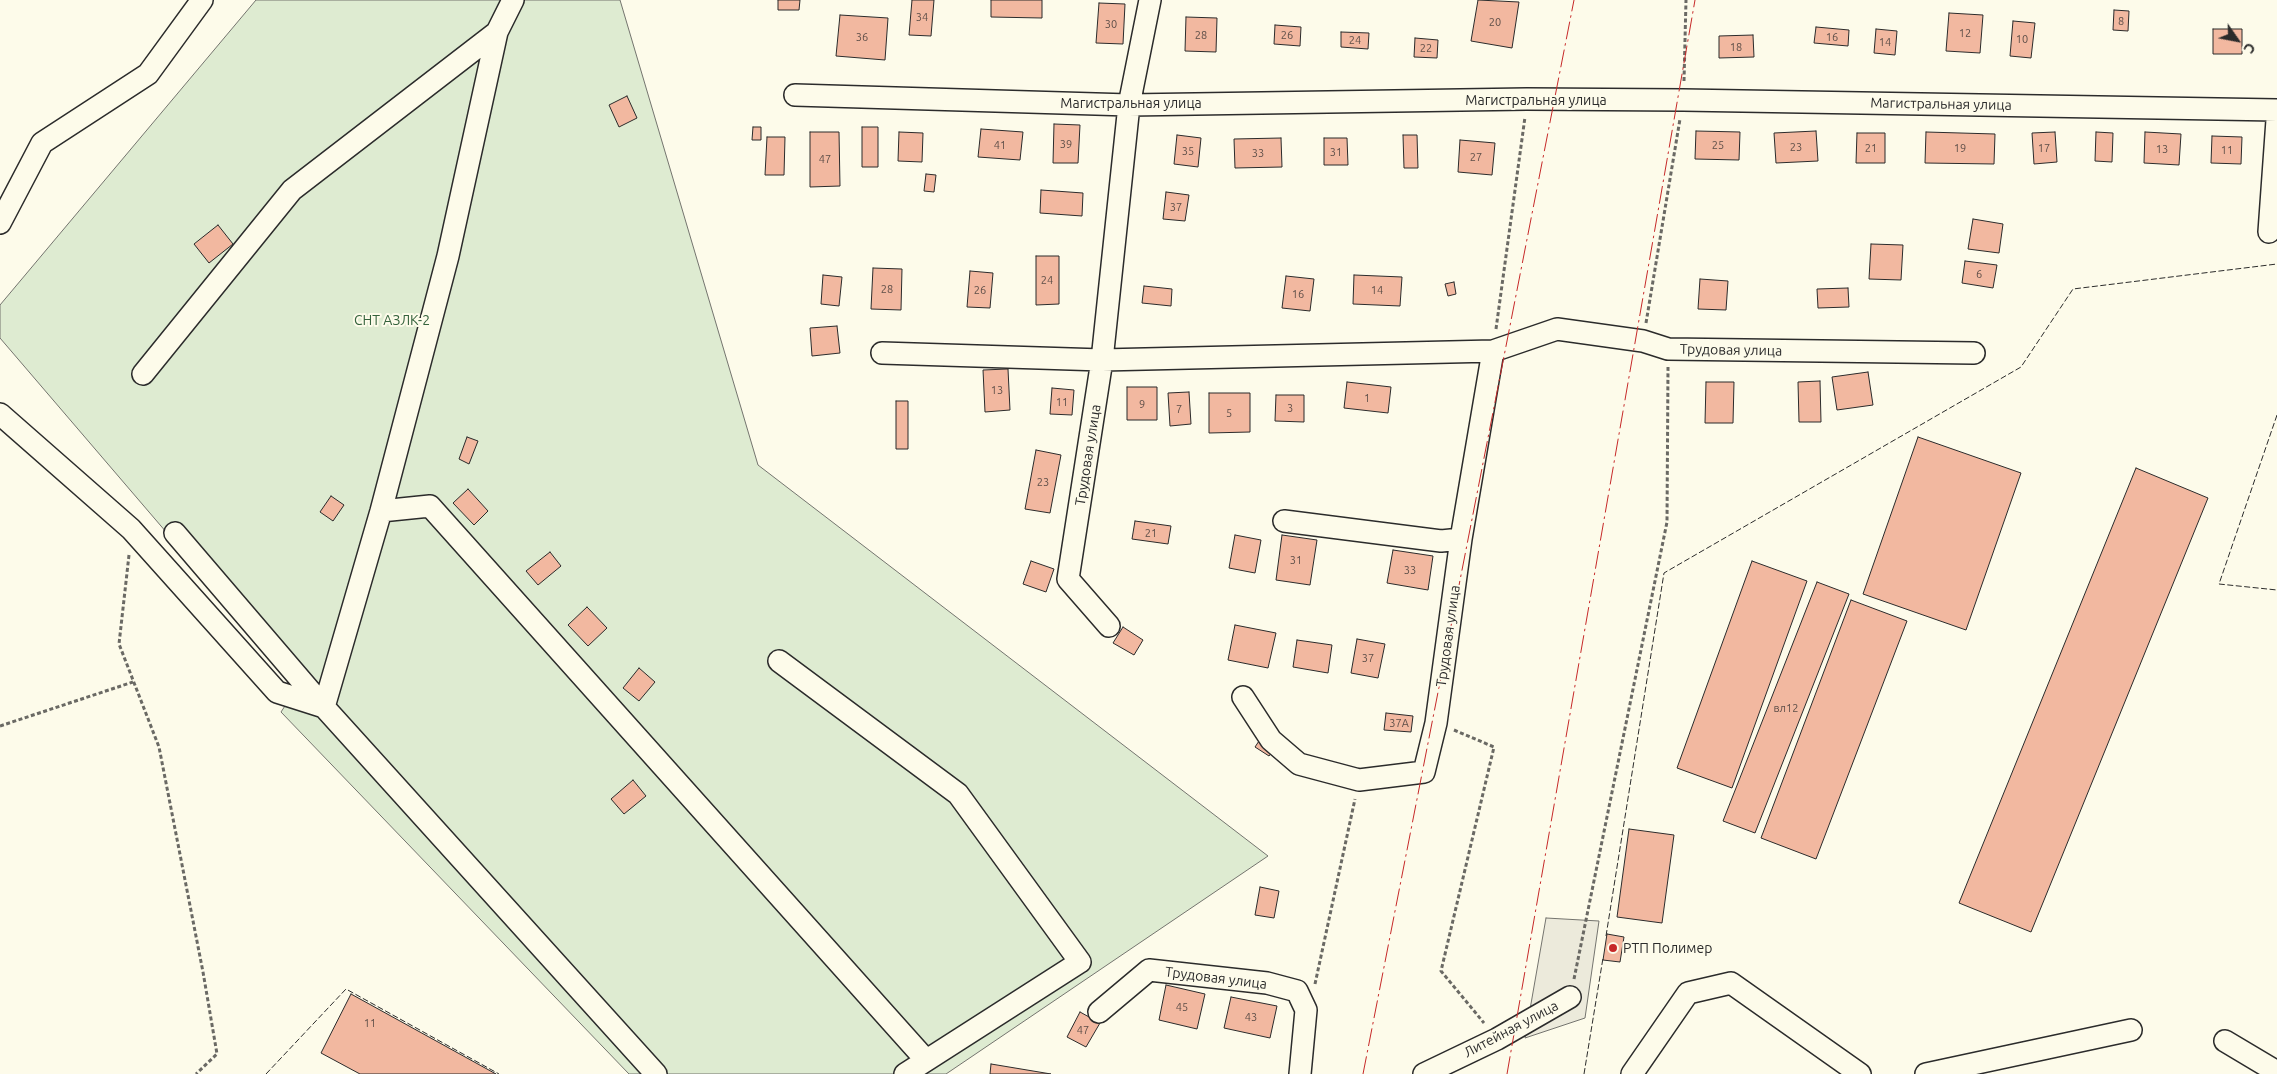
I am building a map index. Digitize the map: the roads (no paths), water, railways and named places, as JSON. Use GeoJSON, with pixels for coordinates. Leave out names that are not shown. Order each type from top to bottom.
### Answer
{"type":"FeatureCollection","features":[{"type":"Feature","properties":{"kind":"street"},"geometry":{"type":"LineString","coordinates":[[0,223],[42,144],[148,74],[202,0]]}},
{"type":"Feature","properties":{"kind":"street"},"geometry":{"type":"LineString","coordinates":[[324,707],[380,511],[448,256],[497,32],[513,0]]}},
{"type":"Feature","properties":{"kind":"street"},"geometry":{"type":"LineString","coordinates":[[1102,360],[1129,105],[1150,0]]}},
{"type":"Feature","properties":{"kind":"street"},"geometry":{"type":"LineString","coordinates":[[143,374],[292,190],[497,32]]}},
{"type":"Feature","properties":{"kind":"street","name":"Магистральная улица"},"geometry":{"type":"LineString","coordinates":[[795,95],[1129,105],[1527,99],[2277,110]]}},
{"type":"Feature","properties":{"kind":"street"},"geometry":{"type":"LineString","coordinates":[[2269,232],[2277,120]]}},
{"type":"Feature","properties":{"kind":"street","name":"Трудовая улица"},"geometry":{"type":"LineString","coordinates":[[882,353],[1102,360],[1493,350],[1556,329],[1643,340],[1668,349],[1974,354]]}},
{"type":"Feature","properties":{"kind":"street","name":"Трудовая улица"},"geometry":{"type":"LineString","coordinates":[[1243,697],[1271,740],[1299,764],[1359,780],[1424,772],[1436,723],[1461,539],[1493,350]]}},
{"type":"Feature","properties":{"kind":"street","name":"Трудовая улица"},"geometry":{"type":"LineString","coordinates":[[1102,360],[1068,579],[1109,626]]}},
{"type":"Feature","properties":{"kind":"street"},"geometry":{"type":"LineString","coordinates":[[0,414],[131,529],[277,692],[324,707]]}},
{"type":"Feature","properties":{"kind":"street"},"geometry":{"type":"LineString","coordinates":[[380,511],[430,506],[925,1059]]}},
{"type":"Feature","properties":{"kind":"street"},"geometry":{"type":"LineString","coordinates":[[1284,521],[1441,541],[1461,539]]}},
{"type":"Feature","properties":{"kind":"street"},"geometry":{"type":"LineString","coordinates":[[175,533],[324,707],[656,1074]]}},
{"type":"Feature","properties":{"kind":"street"},"geometry":{"type":"LineString","coordinates":[[779,661],[958,794],[1080,962],[904,1074]]}},
{"type":"Feature","properties":{"kind":"street","name":"Трудовая улица"},"geometry":{"type":"LineString","coordinates":[[1098,1012],[1148,970],[1268,983],[1297,991],[1306,1010],[1300,1074]]}},
{"type":"Feature","properties":{"kind":"street"},"geometry":{"type":"LineString","coordinates":[[1632,1074],[1688,993],[1731,983],[1860,1074]]}},
{"type":"Feature","properties":{"kind":"street","name":"Литейная улица"},"geometry":{"type":"LineString","coordinates":[[1424,1074],[1497,1039],[1570,997]]}},
{"type":"Feature","properties":{"kind":"street"},"geometry":{"type":"LineString","coordinates":[[1926,1074],[2131,1030]]}},
{"type":"Feature","properties":{"kind":"street"},"geometry":{"type":"LineString","coordinates":[[2226,1041],[2277,1072]]}},
{"type":"Feature","properties":{"kind":"place","name":"РТП Полимер"},"geometry":{"type":"Point","coordinates":[1613,948]}},
{"type":"Feature","properties":{"kind":"park label","name":"СНТ АЗЛК-2"},"geometry":{"type":"Point","coordinates":[392,320]}}]}
